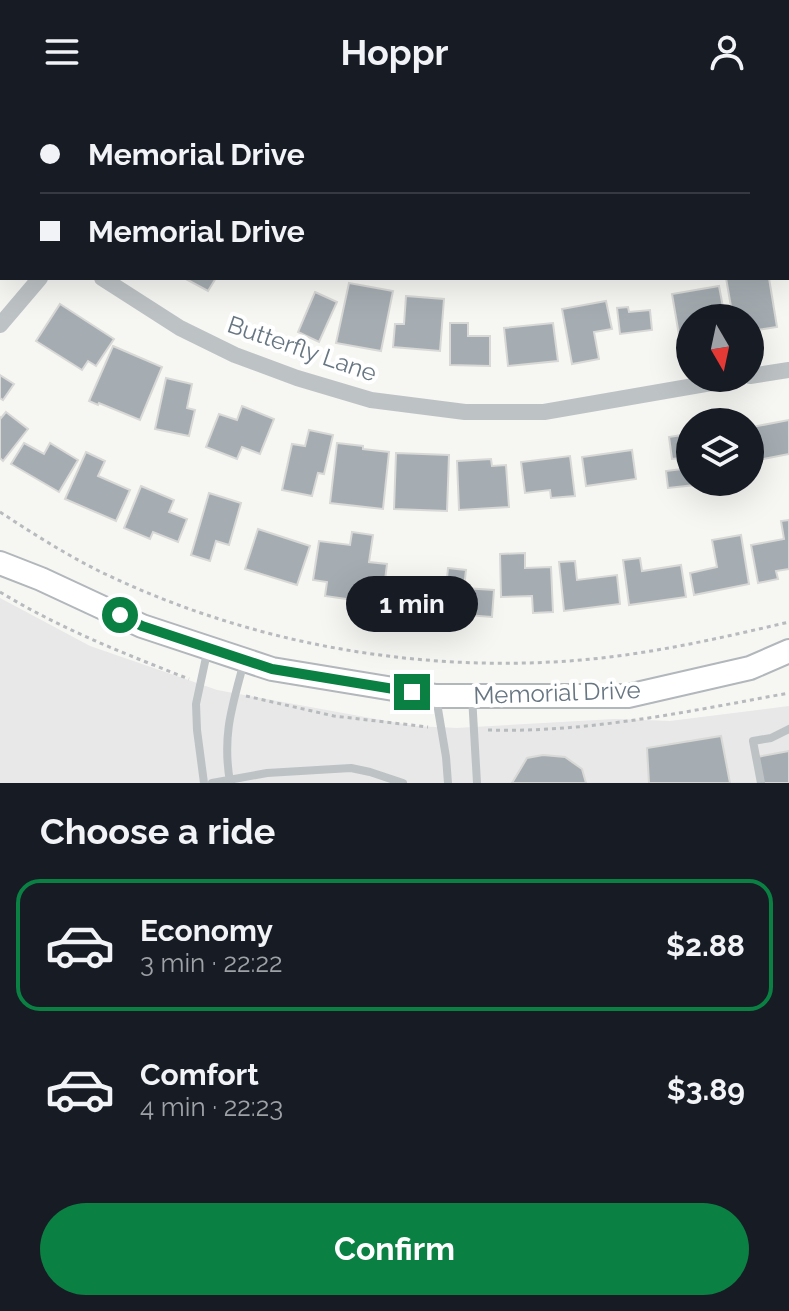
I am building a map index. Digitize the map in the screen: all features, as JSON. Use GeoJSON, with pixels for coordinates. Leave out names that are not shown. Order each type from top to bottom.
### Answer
{"type":"FeatureCollection","features":[{"type":"Feature","properties":{"kind":"main road","name":"Memorial Drive"},"geometry":{"type":"LineString","coordinates":[[0,563],[142,626],[272,669],[436,696],[628,696],[750,668],[789,651]]}},
{"type":"Feature","properties":{"kind":"main road","name":"Memorial Drive"},"geometry":{"type":"LineString","coordinates":[[750,668],[789,669]]}},
{"type":"Feature","properties":{"kind":"street"},"geometry":{"type":"LineString","coordinates":[[0,325],[38,280]]}},
{"type":"Feature","properties":{"kind":"street","name":"Butterfly Lane"},"geometry":{"type":"LineString","coordinates":[[105,280],[180,328],[235,355],[371,400],[465,412],[544,412],[676,389]]}},
{"type":"Feature","properties":{"kind":"street"},"geometry":{"type":"LineString","coordinates":[[764,374],[789,370]]}},
{"type":"Feature","properties":{"kind":"lane"},"geometry":{"type":"LineString","coordinates":[[204,783],[196,704],[209,648]]}},
{"type":"Feature","properties":{"kind":"lane"},"geometry":{"type":"LineString","coordinates":[[230,781],[226,734],[245,660]]}},
{"type":"Feature","properties":{"kind":"lane"},"geometry":{"type":"LineString","coordinates":[[436,696],[448,783]]}},
{"type":"Feature","properties":{"kind":"lane"},"geometry":{"type":"LineString","coordinates":[[472,696],[477,783]]}},
{"type":"Feature","properties":{"kind":"lane"},"geometry":{"type":"LineString","coordinates":[[761,783],[753,741],[771,738],[789,729]]}},
{"type":"Feature","properties":{"kind":"lane"},"geometry":{"type":"LineString","coordinates":[[212,783],[267,773],[351,768],[403,783]]}},
{"type":"Feature","properties":{"kind":"path"},"geometry":{"type":"LineString","coordinates":[[0,512],[98,570],[172,602],[242,626],[366,654],[485,663],[581,660],[635,653],[789,622]]}},
{"type":"Feature","properties":{"kind":"shaded area"},"geometry":{"type":"Polygon","coordinates":[[[0,598],[90,646],[217,690],[414,726],[457,728],[615,719],[670,721],[789,706],[789,783],[0,783],[0,598]]]}},
{"type":"Feature","properties":{"kind":"building"},"geometry":{"type":"Polygon","coordinates":[[[188,280],[215,280],[208,291],[188,280]]]}},
{"type":"Feature","properties":{"kind":"building"},"geometry":{"type":"Polygon","coordinates":[[[726,280],[769,280],[777,327],[764,329],[764,304],[731,304],[726,280]]]}},
{"type":"Feature","properties":{"kind":"building"},"geometry":{"type":"Polygon","coordinates":[[[349,283],[393,291],[381,351],[336,343],[349,283]]]}},
{"type":"Feature","properties":{"kind":"building"},"geometry":{"type":"Polygon","coordinates":[[[719,286],[722,304],[676,304],[676,318],[672,294],[719,286]]]}},
{"type":"Feature","properties":{"kind":"building"},"geometry":{"type":"Polygon","coordinates":[[[315,292],[337,302],[319,342],[298,332],[315,292]]]}},
{"type":"Feature","properties":{"kind":"building"},"geometry":{"type":"Polygon","coordinates":[[[406,296],[444,299],[440,351],[393,347],[395,324],[404,324],[406,296]]]}},
{"type":"Feature","properties":{"kind":"building"},"geometry":{"type":"Polygon","coordinates":[[[606,301],[612,329],[594,332],[599,359],[572,364],[562,309],[606,301]]]}},
{"type":"Feature","properties":{"kind":"building"},"geometry":{"type":"Polygon","coordinates":[[[60,304],[114,339],[96,366],[88,361],[82,370],[36,341],[60,304]]]}},
{"type":"Feature","properties":{"kind":"building"},"geometry":{"type":"Polygon","coordinates":[[[628,307],[629,312],[650,310],[652,330],[620,334],[617,308],[628,307]]]}},
{"type":"Feature","properties":{"kind":"building"},"geometry":{"type":"Polygon","coordinates":[[[450,323],[468,323],[468,336],[490,336],[490,366],[450,365],[450,323]]]}},
{"type":"Feature","properties":{"kind":"building"},"geometry":{"type":"Polygon","coordinates":[[[553,323],[558,361],[508,366],[504,328],[553,323]]]}},
{"type":"Feature","properties":{"kind":"building"},"geometry":{"type":"Polygon","coordinates":[[[113,346],[162,367],[140,420],[89,401],[113,346]]]}},
{"type":"Feature","properties":{"kind":"building"},"geometry":{"type":"Polygon","coordinates":[[[0,375],[14,384],[3,400],[0,398],[0,375]]]}},
{"type":"Feature","properties":{"kind":"building"},"geometry":{"type":"Polygon","coordinates":[[[166,378],[192,384],[187,408],[195,410],[189,436],[155,429],[166,378]]]}},
{"type":"Feature","properties":{"kind":"building"},"geometry":{"type":"Polygon","coordinates":[[[242,406],[274,419],[260,454],[242,447],[237,459],[206,447],[219,414],[237,420],[242,406]]]}},
{"type":"Feature","properties":{"kind":"building"},"geometry":{"type":"Polygon","coordinates":[[[6,412],[28,429],[3,461],[0,458],[0,417],[6,412]]]}},
{"type":"Feature","properties":{"kind":"building"},"geometry":{"type":"Polygon","coordinates":[[[789,420],[789,454],[764,459],[764,425],[789,420]]]}},
{"type":"Feature","properties":{"kind":"building"},"geometry":{"type":"Polygon","coordinates":[[[309,430],[333,435],[324,474],[318,473],[312,496],[282,490],[292,444],[305,446],[309,430]]]}},
{"type":"Feature","properties":{"kind":"building"},"geometry":{"type":"Polygon","coordinates":[[[676,436],[676,459],[672,459],[669,437],[676,436]]]}},
{"type":"Feature","properties":{"kind":"building"},"geometry":{"type":"Polygon","coordinates":[[[24,443],[44,454],[50,443],[78,460],[59,492],[11,464],[24,443]]]}},
{"type":"Feature","properties":{"kind":"building"},"geometry":{"type":"Polygon","coordinates":[[[337,443],[389,452],[383,509],[330,503],[337,443]]]}},
{"type":"Feature","properties":{"kind":"building"},"geometry":{"type":"Polygon","coordinates":[[[632,450],[636,479],[586,486],[582,457],[632,450]]]}},
{"type":"Feature","properties":{"kind":"building"},"geometry":{"type":"Polygon","coordinates":[[[86,452],[105,461],[98,476],[130,490],[116,521],[65,499],[86,452]]]}},
{"type":"Feature","properties":{"kind":"building"},"geometry":{"type":"Polygon","coordinates":[[[396,453],[449,455],[447,511],[394,509],[396,453]]]}},
{"type":"Feature","properties":{"kind":"building"},"geometry":{"type":"Polygon","coordinates":[[[570,456],[575,496],[551,498],[550,490],[525,493],[521,462],[570,456]]]}},
{"type":"Feature","properties":{"kind":"building"},"geometry":{"type":"Polygon","coordinates":[[[491,459],[492,466],[506,465],[509,507],[459,510],[457,461],[491,459]]]}},
{"type":"Feature","properties":{"kind":"building"},"geometry":{"type":"Polygon","coordinates":[[[676,470],[676,487],[668,488],[666,471],[676,470]]]}},
{"type":"Feature","properties":{"kind":"building"},"geometry":{"type":"Polygon","coordinates":[[[141,486],[174,500],[169,512],[187,519],[178,542],[153,532],[150,539],[124,528],[141,486]]]}},
{"type":"Feature","properties":{"kind":"building"},"geometry":{"type":"Polygon","coordinates":[[[209,493],[241,503],[229,545],[216,541],[210,561],[191,555],[209,493]]]}},
{"type":"Feature","properties":{"kind":"building"},"geometry":{"type":"Polygon","coordinates":[[[789,520],[789,569],[776,571],[778,579],[758,583],[751,545],[784,539],[781,521],[789,520]]]}},
{"type":"Feature","properties":{"kind":"building"},"geometry":{"type":"Polygon","coordinates":[[[258,529],[310,546],[297,585],[245,569],[258,529]]]}},
{"type":"Feature","properties":{"kind":"building"},"geometry":{"type":"Polygon","coordinates":[[[352,532],[373,535],[369,562],[387,564],[382,604],[325,596],[327,582],[313,580],[319,541],[350,545],[352,532]]]}},
{"type":"Feature","properties":{"kind":"building"},"geometry":{"type":"Polygon","coordinates":[[[741,535],[749,584],[694,595],[690,573],[717,567],[712,540],[741,535]]]}},
{"type":"Feature","properties":{"kind":"building"},"geometry":{"type":"Polygon","coordinates":[[[525,553],[525,568],[551,567],[553,612],[533,613],[532,596],[501,597],[500,554],[525,553]]]}},
{"type":"Feature","properties":{"kind":"building"},"geometry":{"type":"Polygon","coordinates":[[[640,558],[642,571],[681,565],[686,597],[629,605],[623,560],[640,558]]]}},
{"type":"Feature","properties":{"kind":"building"},"geometry":{"type":"Polygon","coordinates":[[[575,561],[577,580],[617,575],[620,604],[564,611],[559,562],[575,561]]]}},
{"type":"Feature","properties":{"kind":"building"},"geometry":{"type":"Polygon","coordinates":[[[448,568],[466,570],[464,588],[494,590],[492,617],[401,610],[403,584],[446,588],[448,568]]]}},
{"type":"Feature","properties":{"kind":"building"},"geometry":{"type":"Polygon","coordinates":[[[721,736],[730,783],[649,783],[647,748],[721,736]]]}},
{"type":"Feature","properties":{"kind":"building"},"geometry":{"type":"Polygon","coordinates":[[[789,751],[789,783],[762,783],[757,757],[789,751]]]}},
{"type":"Feature","properties":{"kind":"building"},"geometry":{"type":"Polygon","coordinates":[[[543,755],[565,757],[582,769],[586,783],[512,783],[527,758],[543,755]]]}},
{"type":"Feature","properties":{"kind":"route"},"geometry":{"type":"LineString","coordinates":[[120,615],[142,626],[272,669],[412,692]]}}]}
